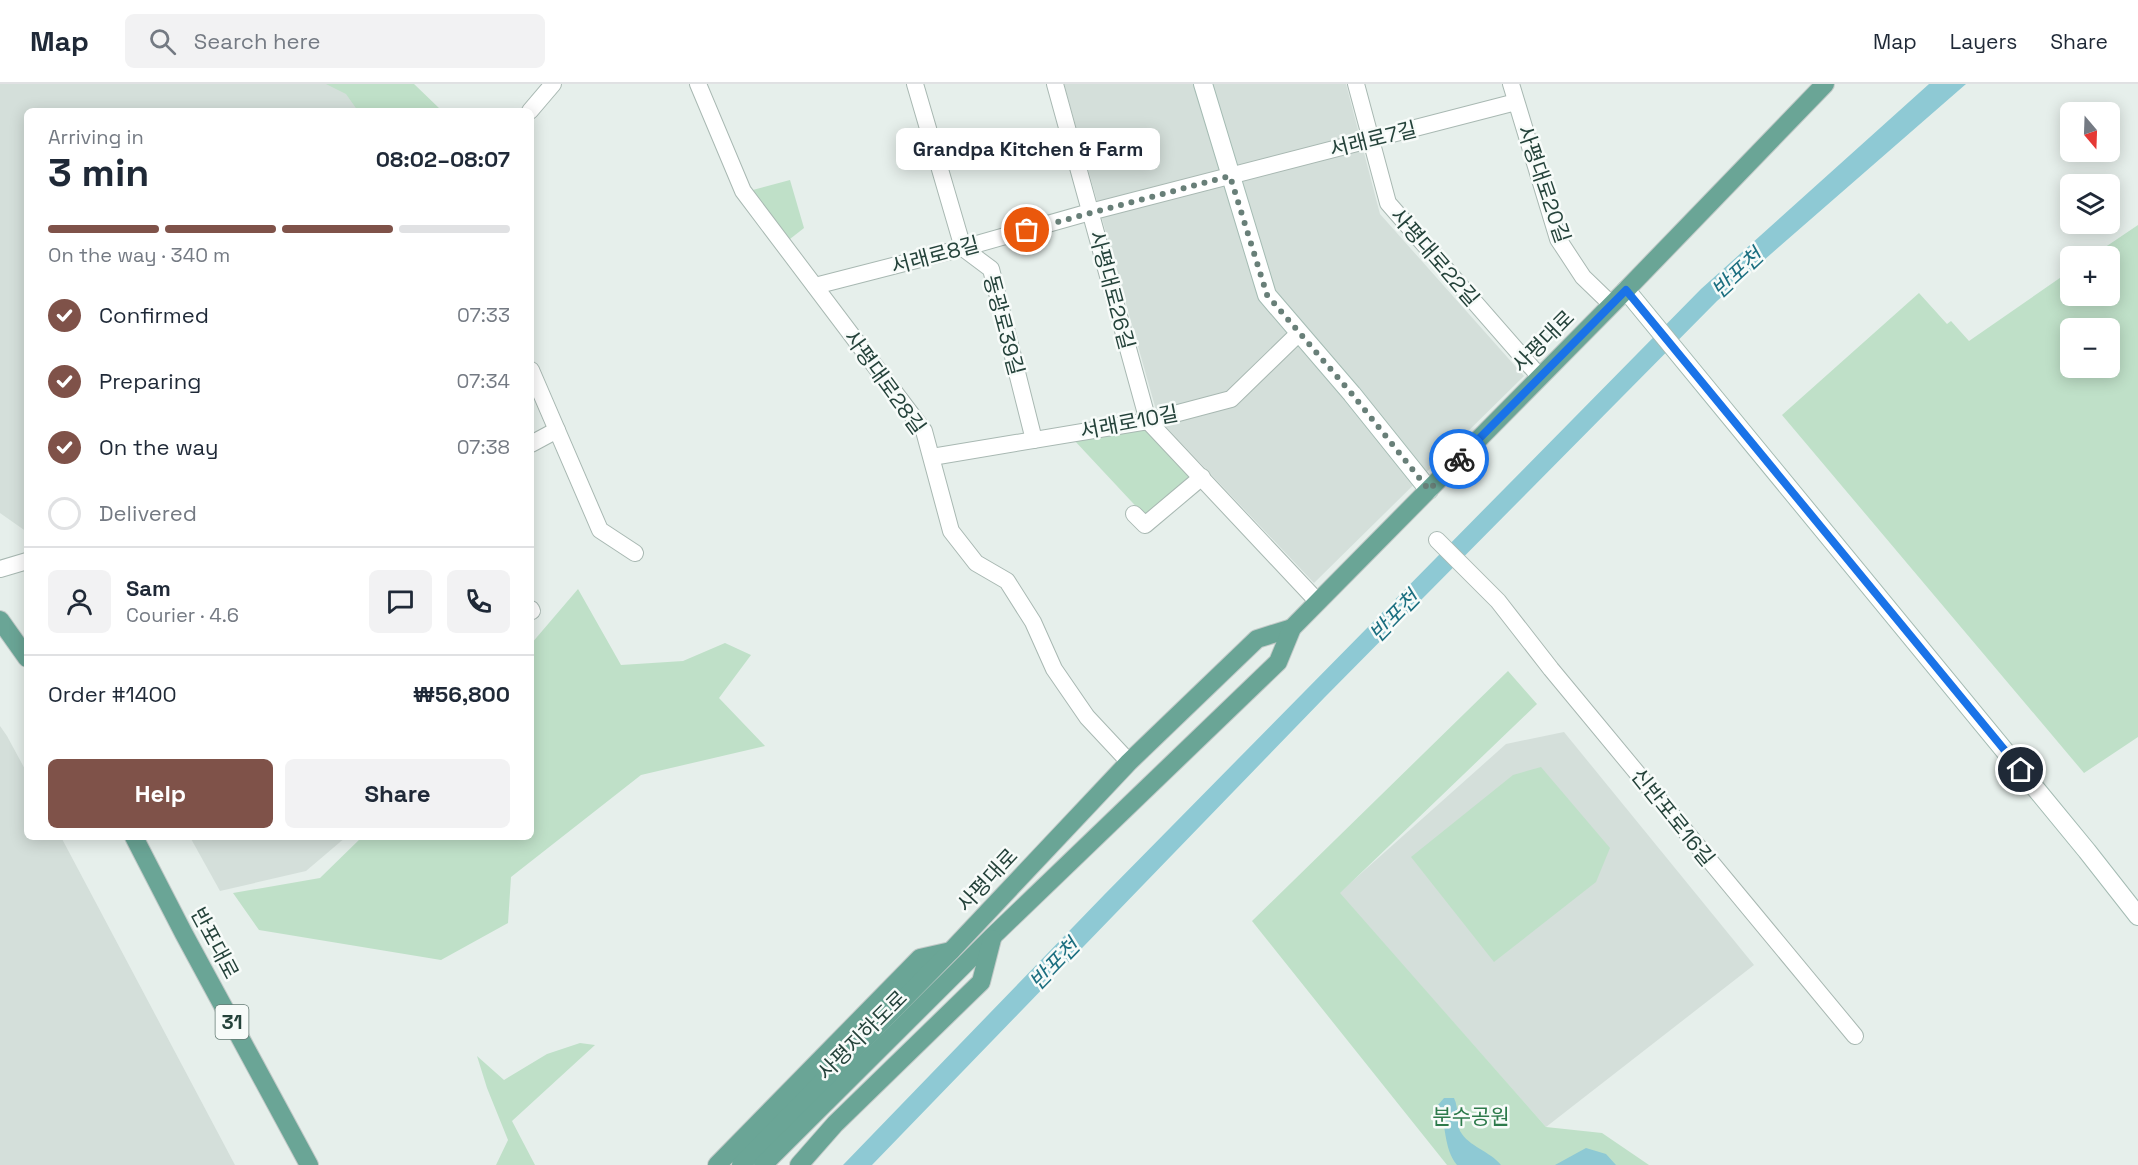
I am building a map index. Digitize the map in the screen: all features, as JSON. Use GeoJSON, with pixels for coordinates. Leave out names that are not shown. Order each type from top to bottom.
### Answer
{"type":"FeatureCollection","features":[{"type":"Feature","properties":{"kind":"main road","name":"사평대로"},"geometry":{"type":"LineString","coordinates":[[992,937],[1278,662],[1292,628],[1626,290],[1825,84]]}},
{"type":"Feature","properties":{"kind":"main road"},"geometry":{"type":"LineString","coordinates":[[0,620],[24,654]]}},
{"type":"Feature","properties":{"kind":"main road","name":"사평대로"},"geometry":{"type":"LineString","coordinates":[[951,951],[1129,762],[1257,639],[1292,628]]}},
{"type":"Feature","properties":{"kind":"main road","name":"반포대로"},"geometry":{"type":"LineString","coordinates":[[136,840],[309,1165]]}},
{"type":"Feature","properties":{"kind":"main road"},"geometry":{"type":"LineString","coordinates":[[799,1165],[835,1124],[981,982],[992,937]]}},
{"type":"Feature","properties":{"kind":"main road","name":"사평지하도로"},"geometry":{"type":"LineString","coordinates":[[763,1165],[992,937]]}},
{"type":"Feature","properties":{"kind":"main road"},"geometry":{"type":"LineString","coordinates":[[717,1165],[920,958],[951,951]]}},
{"type":"Feature","properties":{"kind":"main road","name":"사평지하도로"},"geometry":{"type":"LineString","coordinates":[[741,1165],[951,951]]}},
{"type":"Feature","properties":{"kind":"street"},"geometry":{"type":"LineString","coordinates":[[533,108],[554,84]]}},
{"type":"Feature","properties":{"kind":"street","name":"사평대로28길"},"geometry":{"type":"LineString","coordinates":[[698,84],[743,191],[924,431],[951,531],[976,563],[1006,581],[1034,622],[1054,669],[1087,717],[1129,762]]}},
{"type":"Feature","properties":{"kind":"street"},"geometry":{"type":"LineString","coordinates":[[915,84],[963,248]]}},
{"type":"Feature","properties":{"kind":"street","name":"사평대로26길"},"geometry":{"type":"LineString","coordinates":[[1055,84],[1148,421],[1318,602]]}},
{"type":"Feature","properties":{"kind":"street"},"geometry":{"type":"LineString","coordinates":[[1203,84],[1267,295],[1352,394],[1429,490]]}},
{"type":"Feature","properties":{"kind":"street","name":"사평대로22길"},"geometry":{"type":"LineString","coordinates":[[1356,84],[1388,203],[1540,377]]}},
{"type":"Feature","properties":{"kind":"street","name":"사평대로20길"},"geometry":{"type":"LineString","coordinates":[[1511,84],[1558,239],[1583,277],[1611,304]]}},
{"type":"Feature","properties":{"kind":"street","name":"서래로7길"},"geometry":{"type":"LineString","coordinates":[[1230,176],[1516,102]]}},
{"type":"Feature","properties":{"kind":"street","name":"서래로8길"},"geometry":{"type":"LineString","coordinates":[[814,286],[1230,176]]}},
{"type":"Feature","properties":{"kind":"street","name":"동광로39길"},"geometry":{"type":"LineString","coordinates":[[963,248],[991,269],[1034,440]]}},
{"type":"Feature","properties":{"kind":"street"},"geometry":{"type":"LineString","coordinates":[[1626,290],[2138,916]]}},
{"type":"Feature","properties":{"kind":"street","name":"서래로10길"},"geometry":{"type":"LineString","coordinates":[[932,457],[1148,421],[1231,399],[1299,333]]}},
{"type":"Feature","properties":{"kind":"street"},"geometry":{"type":"LineString","coordinates":[[534,377],[600,530],[635,553]]}},
{"type":"Feature","properties":{"kind":"street"},"geometry":{"type":"LineString","coordinates":[[534,442],[557,430]]}},
{"type":"Feature","properties":{"kind":"street"},"geometry":{"type":"LineString","coordinates":[[1134,514],[1145,525],[1202,477]]}},
{"type":"Feature","properties":{"kind":"street","name":"신반포로16길"},"geometry":{"type":"LineString","coordinates":[[1437,540],[1494,596],[1551,669],[1855,1036]]}},
{"type":"Feature","properties":{"kind":"street"},"geometry":{"type":"LineString","coordinates":[[0,569],[24,562]]}},
{"type":"Feature","properties":{"kind":"shaded area"},"geometry":{"type":"Polygon","coordinates":[[[0,84],[341,84],[361,108],[24,108],[24,530],[0,513],[0,84]]]}},
{"type":"Feature","properties":{"kind":"shaded area"},"geometry":{"type":"Polygon","coordinates":[[[1064,84],[1346,84],[1380,214],[1524,376],[1314,583],[1167,428],[1156,410],[1064,84]]]}},
{"type":"Feature","properties":{"kind":"shaded area"},"geometry":{"type":"Polygon","coordinates":[[[0,726],[24,767],[24,840],[63,840],[235,1165],[0,1165],[0,726]]]}},
{"type":"Feature","properties":{"kind":"shaded area"},"geometry":{"type":"Polygon","coordinates":[[[1564,732],[1754,965],[1546,1127],[1339,893],[1506,744],[1564,732]]]}},
{"type":"Feature","properties":{"kind":"shaded area"},"geometry":{"type":"Polygon","coordinates":[[[192,840],[342,840],[306,871],[220,891],[192,840]]]}},
{"type":"Feature","properties":{"kind":"green space"},"geometry":{"type":"Polygon","coordinates":[[[326,84],[414,84],[439,108],[356,108],[346,94],[326,84]]]}},
{"type":"Feature","properties":{"kind":"green space"},"geometry":{"type":"Polygon","coordinates":[[[790,180],[804,228],[790,239],[749,191],[790,180]]]}},
{"type":"Feature","properties":{"kind":"green space"},"geometry":{"type":"Polygon","coordinates":[[[2138,225],[2138,737],[2084,773],[1782,415],[1919,293],[1947,324],[1951,321],[1969,341],[2060,278],[2060,306],[2120,306],[2120,246],[2107,246],[2138,225]]]}},
{"type":"Feature","properties":{"kind":"green space"},"geometry":{"type":"Polygon","coordinates":[[[1146,429],[1192,476],[1145,516],[1074,440],[1146,429]]]}},
{"type":"Feature","properties":{"kind":"green space"},"geometry":{"type":"Polygon","coordinates":[[[578,589],[621,665],[683,661],[725,643],[751,655],[719,698],[765,746],[641,775],[511,877],[508,923],[441,960],[259,930],[233,893],[320,878],[359,840],[534,840],[534,640],[578,589]]]}},
{"type":"Feature","properties":{"kind":"green space","name":"분수공원"},"geometry":{"type":"Polygon","coordinates":[[[1508,671],[1537,704],[1340,893],[1546,1127],[1602,1133],[1649,1165],[1447,1165],[1252,921],[1508,671]]]}},
{"type":"Feature","properties":{"kind":"green space"},"geometry":{"type":"Polygon","coordinates":[[[1541,767],[1610,848],[1596,882],[1494,962],[1411,857],[1513,775],[1541,767]]]}},
{"type":"Feature","properties":{"kind":"green space"},"geometry":{"type":"Polygon","coordinates":[[[580,1043],[595,1045],[512,1121],[535,1165],[496,1165],[508,1140],[477,1056],[504,1080],[547,1054],[580,1043]]]}},
{"type":"Feature","properties":{"kind":"water","name":"반포천"},"geometry":{"type":"Polygon","coordinates":[[[1929,84],[1966,84],[1717,301],[1324,698],[872,1165],[843,1165],[1104,895],[1701,289],[1929,84]]]}},
{"type":"Feature","properties":{"kind":"water"},"geometry":{"type":"Polygon","coordinates":[[[1444,1098],[1454,1098],[1459,1128],[1464,1136],[1501,1165],[1457,1165],[1449,1151],[1438,1105],[1444,1098]]]}},
{"type":"Feature","properties":{"kind":"water"},"geometry":{"type":"Polygon","coordinates":[[[1586,1148],[1606,1154],[1616,1165],[1555,1165],[1586,1148]]]}},
{"type":"Feature","properties":{"kind":"way so far"},"geometry":{"type":"LineString","coordinates":[[1027,230],[1230,176],[1267,295],[1352,394],[1429,490],[1459,459]]}},
{"type":"Feature","properties":{"kind":"place","name":"Grandpa Kitchen & Farm"},"geometry":{"type":"Point","coordinates":[1027,230]}},
{"type":"Feature","properties":{"kind":"route"},"geometry":{"type":"LineString","coordinates":[[1459,459],[1626,290],[2021,770]]}}]}
